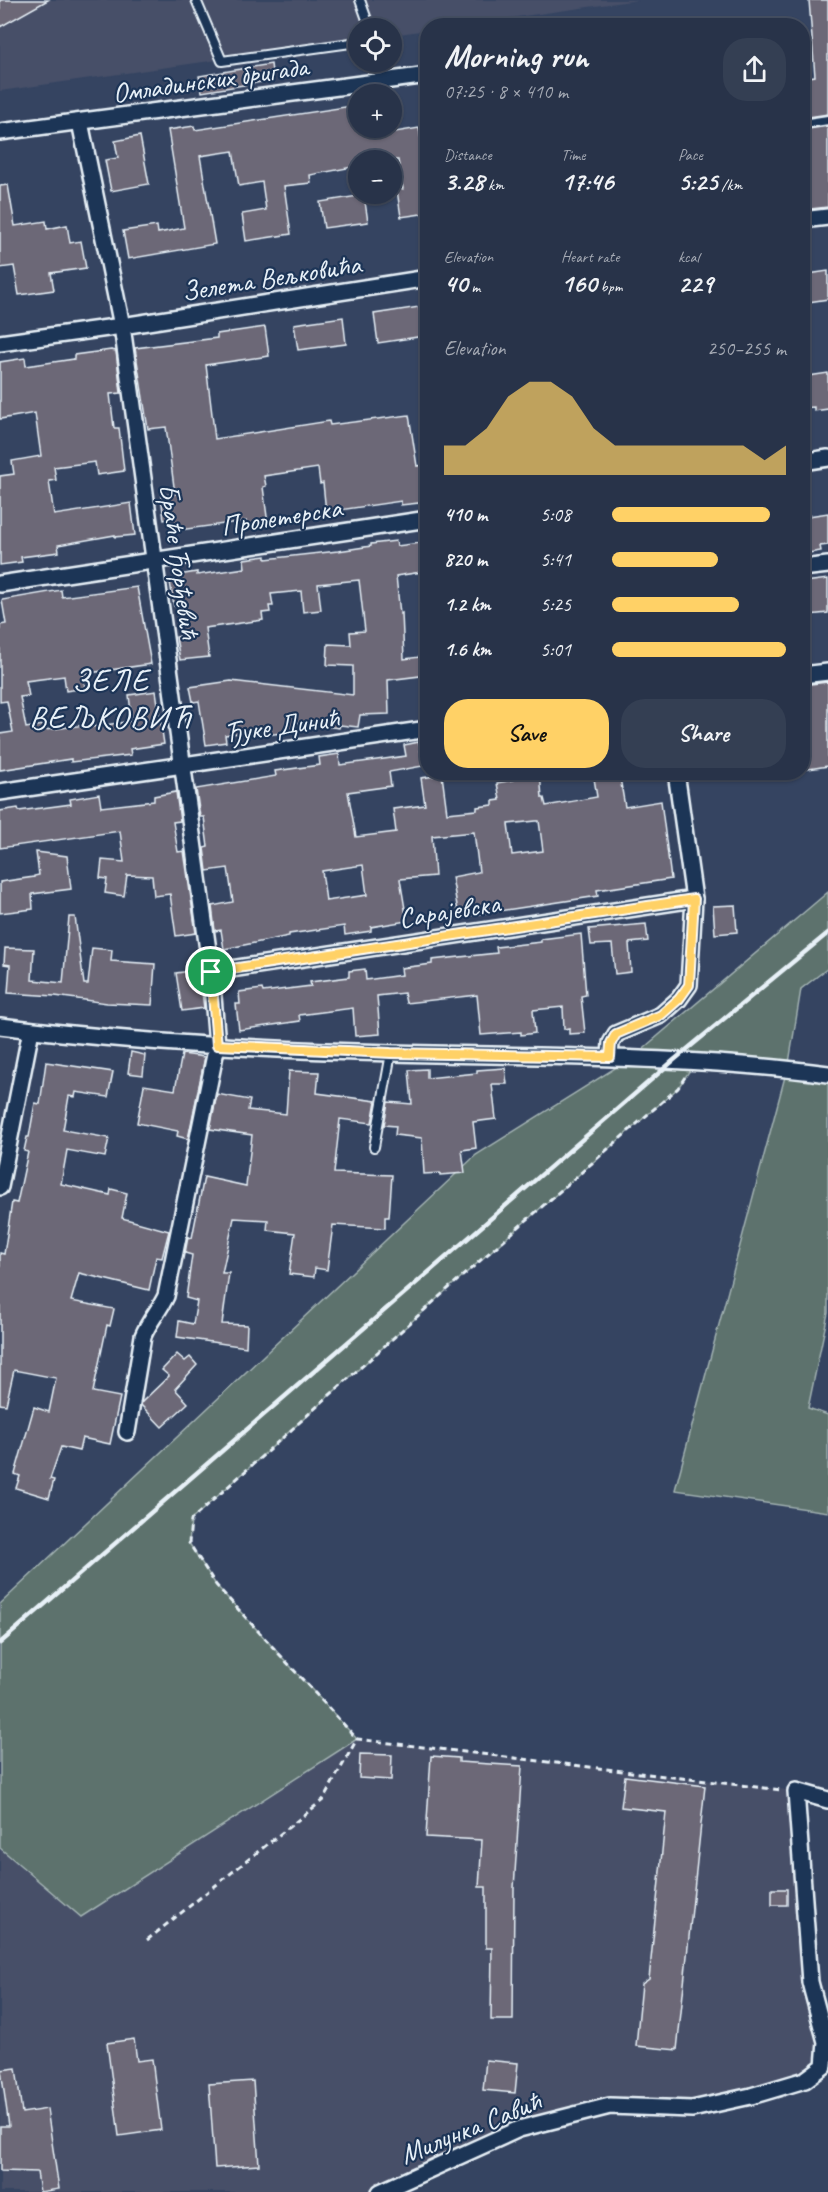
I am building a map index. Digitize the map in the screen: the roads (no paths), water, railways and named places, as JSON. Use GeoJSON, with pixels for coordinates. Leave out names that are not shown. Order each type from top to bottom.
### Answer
{"type":"FeatureCollection","features":[{"type":"Feature","properties":{"kind":"street","name":"Омладинских бригада"},"geometry":{"type":"LineString","coordinates":[[0,132],[420,76]]}},
{"type":"Feature","properties":{"kind":"street","name":"Браће Ђорђевић"},"geometry":{"type":"LineString","coordinates":[[80,122],[122,326],[211,972],[217,1045],[166,1296],[143,1336],[127,1432]]}},
{"type":"Feature","properties":{"kind":"street"},"geometry":{"type":"LineString","coordinates":[[810,219],[828,217]]}},
{"type":"Feature","properties":{"kind":"street","name":"Зелета Вељковића"},"geometry":{"type":"LineString","coordinates":[[0,343],[420,279]]}},
{"type":"Feature","properties":{"kind":"street"},"geometry":{"type":"LineString","coordinates":[[810,461],[828,458]]}},
{"type":"Feature","properties":{"kind":"street","name":"Пролетерска"},"geometry":{"type":"LineString","coordinates":[[0,584],[420,520]]}},
{"type":"Feature","properties":{"kind":"street"},"geometry":{"type":"LineString","coordinates":[[810,567],[828,565]]}},
{"type":"Feature","properties":{"kind":"street"},"geometry":{"type":"LineString","coordinates":[[810,674],[828,672]]}},
{"type":"Feature","properties":{"kind":"street","name":"Ђуке Динић"},"geometry":{"type":"LineString","coordinates":[[0,792],[420,730]]}},
{"type":"Feature","properties":{"kind":"street"},"geometry":{"type":"LineString","coordinates":[[610,1057],[611,1043],[616,1034],[661,1015],[679,999],[689,985],[694,899],[677,780]]}},
{"type":"Feature","properties":{"kind":"street","name":"Сарајевска"},"geometry":{"type":"LineString","coordinates":[[211,972],[694,899]]}},
{"type":"Feature","properties":{"kind":"street"},"geometry":{"type":"LineString","coordinates":[[0,1026],[217,1045],[391,1053],[696,1061],[828,1074]]}},
{"type":"Feature","properties":{"kind":"street"},"geometry":{"type":"LineString","coordinates":[[0,1187],[31,1030]]}},
{"type":"Feature","properties":{"kind":"street","name":"Милунка Савић"},"geometry":{"type":"LineString","coordinates":[[380,2192],[519,2129],[610,2106],[692,2109],[751,2096],[805,2080],[824,2066],[826,2042],[810,1982],[796,1791],[828,1800]]}},
{"type":"Feature","properties":{"kind":"lane"},"geometry":{"type":"LineString","coordinates":[[196,0],[222,61],[348,43]]}},
{"type":"Feature","properties":{"kind":"lane"},"geometry":{"type":"LineString","coordinates":[[360,0],[366,18]]}},
{"type":"Feature","properties":{"kind":"lane"},"geometry":{"type":"LineString","coordinates":[[810,123],[828,120]]}},
{"type":"Feature","properties":{"kind":"lane"},"geometry":{"type":"LineString","coordinates":[[374,1147],[391,1053]]}},
{"type":"Feature","properties":{"kind":"railway"},"geometry":{"type":"LineString","coordinates":[[0,1643],[674,1060],[828,933]]}},
{"type":"Feature","properties":{"kind":"district","name":"ЗЕЛЕ ВЕЉКОВИЋ"},"geometry":{"type":"Point","coordinates":[111,698]}}]}
